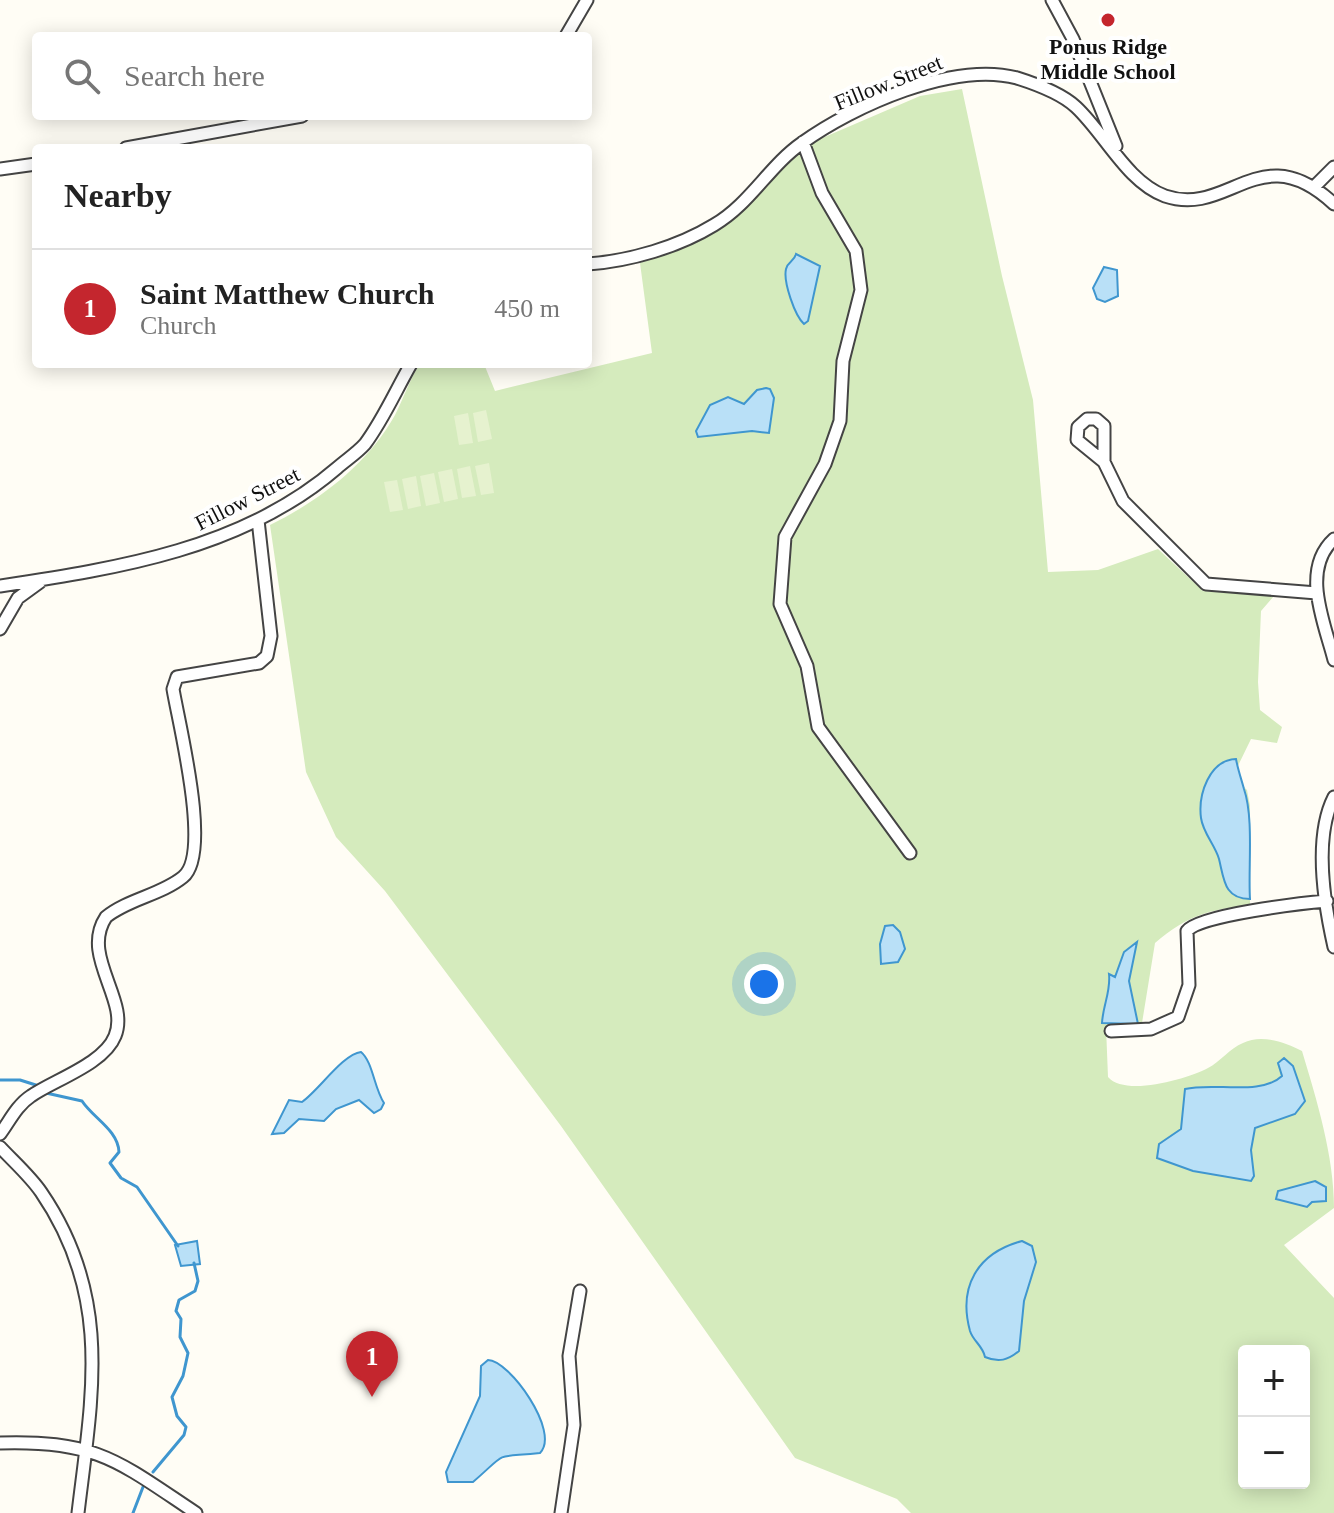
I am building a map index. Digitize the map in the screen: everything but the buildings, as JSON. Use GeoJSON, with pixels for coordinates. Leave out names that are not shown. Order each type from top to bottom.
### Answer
{"type":"FeatureCollection","features":[{"type":"Feature","properties":{"kind":"street"},"geometry":{"type":"LineString","coordinates":[[568,32],[587,0]]}},
{"type":"Feature","properties":{"kind":"street"},"geometry":{"type":"LineString","coordinates":[[1052,0],[1094,89],[1120,156]]}},
{"type":"Feature","properties":{"kind":"street","name":"Fillow Street"},"geometry":{"type":"LineString","coordinates":[[592,263],[654,250],[714,226],[743,203],[803,142],[895,96],[960,74],[1015,78],[1073,104],[1151,189],[1177,199],[1203,197],[1270,176],[1292,178],[1314,187],[1334,204]]}},
{"type":"Feature","properties":{"kind":"street"},"geometry":{"type":"LineString","coordinates":[[1073,104],[1090,97],[1094,89]]}},
{"type":"Feature","properties":{"kind":"street"},"geometry":{"type":"LineString","coordinates":[[148,144],[280,120]]}},
{"type":"Feature","properties":{"kind":"street"},"geometry":{"type":"LineString","coordinates":[[803,142],[822,193],[856,251],[861,290],[843,361],[840,421],[825,464],[785,537],[780,604],[807,666],[818,727],[910,853]]}},
{"type":"Feature","properties":{"kind":"street"},"geometry":{"type":"LineString","coordinates":[[0,169],[32,165]]}},
{"type":"Feature","properties":{"kind":"street"},"geometry":{"type":"LineString","coordinates":[[1314,187],[1334,167]]}},
{"type":"Feature","properties":{"kind":"street","name":"Fillow Street"},"geometry":{"type":"LineString","coordinates":[[0,586],[206,544],[258,520],[310,491],[364,444],[409,368]]}},
{"type":"Feature","properties":{"kind":"street"},"geometry":{"type":"LineString","coordinates":[[1104,462],[1130,510],[1206,584],[1317,593]]}},
{"type":"Feature","properties":{"kind":"street"},"geometry":{"type":"LineString","coordinates":[[0,1134],[22,1103],[82,1068],[111,1044],[116,1035],[116,1016],[98,948],[100,925],[106,917],[179,880],[191,870],[196,835],[173,689],[177,677],[259,663],[267,656],[271,636],[258,520]]}},
{"type":"Feature","properties":{"kind":"street"},"geometry":{"type":"LineString","coordinates":[[1334,539],[1320,561],[1317,593],[1334,660]]}},
{"type":"Feature","properties":{"kind":"street"},"geometry":{"type":"LineString","coordinates":[[0,629],[4,615],[18,598],[43,579]]}},
{"type":"Feature","properties":{"kind":"street"},"geometry":{"type":"LineString","coordinates":[[1334,797],[1325,826],[1327,901],[1334,947]]}},
{"type":"Feature","properties":{"kind":"street"},"geometry":{"type":"LineString","coordinates":[[1111,1031],[1151,1029],[1178,1017],[1189,985],[1187,931],[1195,923],[1233,913],[1327,901]]}},
{"type":"Feature","properties":{"kind":"street"},"geometry":{"type":"LineString","coordinates":[[0,1147],[40,1191],[70,1246],[83,1280],[95,1355],[78,1513]]}},
{"type":"Feature","properties":{"kind":"street"},"geometry":{"type":"LineString","coordinates":[[561,1513],[574,1425],[569,1356],[580,1291]]}},
{"type":"Feature","properties":{"kind":"street"},"geometry":{"type":"LineString","coordinates":[[0,1443],[86,1448],[121,1462],[196,1513]]}},
{"type":"Feature","properties":{"kind":"green space"},"geometry":{"type":"Polygon","coordinates":[[[962,89],[1002,276],[1033,400],[1048,572],[1098,570],[1158,549],[1203,591],[1274,596],[1261,611],[1258,682],[1260,710],[1282,727],[1277,743],[1251,739],[1233,776],[1247,790],[1250,806],[1250,905],[1199,915],[1155,943],[1142,1023],[1112,1020],[1106,1027],[1108,1077],[1128,1086],[1172,1081],[1208,1068],[1238,1045],[1257,1039],[1281,1042],[1302,1051],[1328,1149],[1334,1208],[1284,1245],[1334,1298],[1334,1513],[911,1513],[897,1499],[795,1458],[561,1126],[385,891],[336,837],[306,772],[270,525],[324,493],[357,465],[384,433],[418,368],[486,368],[495,391],[652,353],[640,263],[727,224],[794,156],[813,142],[920,96],[962,89]]]}},
{"type":"Feature","properties":{"kind":"green space"},"geometry":{"type":"Polygon","coordinates":[[[486,410],[492,439],[478,442],[473,413],[486,410]]]}},
{"type":"Feature","properties":{"kind":"green space"},"geometry":{"type":"Polygon","coordinates":[[[468,413],[473,443],[459,445],[454,416],[468,413]]]}},
{"type":"Feature","properties":{"kind":"green space"},"geometry":{"type":"Polygon","coordinates":[[[489,463],[494,493],[481,495],[475,466],[489,463]]]}},
{"type":"Feature","properties":{"kind":"green space"},"geometry":{"type":"Polygon","coordinates":[[[470,466],[476,496],[462,498],[457,469],[470,466]]]}},
{"type":"Feature","properties":{"kind":"green space"},"geometry":{"type":"Polygon","coordinates":[[[452,469],[458,499],[444,502],[438,472],[452,469]]]}},
{"type":"Feature","properties":{"kind":"green space"},"geometry":{"type":"Polygon","coordinates":[[[434,473],[440,503],[426,506],[420,476],[434,473]]]}},
{"type":"Feature","properties":{"kind":"green space"},"geometry":{"type":"Polygon","coordinates":[[[416,476],[421,506],[408,509],[402,479],[416,476]]]}},
{"type":"Feature","properties":{"kind":"green space"},"geometry":{"type":"Polygon","coordinates":[[[397,480],[403,510],[390,512],[384,482],[397,480]]]}},
{"type":"Feature","properties":{"kind":"water"},"geometry":{"type":"Polygon","coordinates":[[[796,254],[820,266],[808,321],[804,324],[794,307],[786,282],[786,269],[796,254]]]}},
{"type":"Feature","properties":{"kind":"water"},"geometry":{"type":"Polygon","coordinates":[[[1104,267],[1117,270],[1118,296],[1105,302],[1097,299],[1093,288],[1104,267]]]}},
{"type":"Feature","properties":{"kind":"water"},"geometry":{"type":"Polygon","coordinates":[[[770,389],[774,398],[769,433],[752,431],[698,437],[696,431],[710,405],[728,397],[744,404],[757,390],[770,389]]]}},
{"type":"Feature","properties":{"kind":"water"},"geometry":{"type":"Polygon","coordinates":[[[1236,759],[1249,814],[1250,899],[1230,892],[1201,818],[1201,799],[1207,780],[1219,765],[1236,759]]]}},
{"type":"Feature","properties":{"kind":"water"},"geometry":{"type":"Polygon","coordinates":[[[893,925],[900,932],[905,949],[898,962],[881,964],[880,944],[885,926],[893,925]]]}},
{"type":"Feature","properties":{"kind":"water"},"geometry":{"type":"Polygon","coordinates":[[[1137,942],[1129,981],[1138,1024],[1102,1023],[1109,974],[1115,977],[1124,952],[1137,942]]]}},
{"type":"Feature","properties":{"kind":"water"},"geometry":{"type":"Polygon","coordinates":[[[361,1052],[384,1103],[381,1109],[374,1113],[359,1100],[336,1109],[324,1121],[299,1119],[284,1133],[272,1134],[289,1100],[302,1102],[347,1059],[361,1052]]]}},
{"type":"Feature","properties":{"kind":"water"},"geometry":{"type":"Polygon","coordinates":[[[1284,1058],[1293,1066],[1305,1101],[1295,1114],[1255,1128],[1251,1150],[1254,1176],[1251,1181],[1193,1171],[1157,1158],[1159,1144],[1181,1129],[1185,1089],[1249,1087],[1273,1082],[1282,1076],[1278,1063],[1284,1058]]]}},
{"type":"Feature","properties":{"kind":"water"},"geometry":{"type":"Polygon","coordinates":[[[1315,1181],[1326,1187],[1326,1201],[1312,1202],[1307,1207],[1276,1199],[1278,1191],[1315,1181]]]}},
{"type":"Feature","properties":{"kind":"water"},"geometry":{"type":"Polygon","coordinates":[[[197,1241],[200,1264],[181,1266],[175,1245],[197,1241]]]}},
{"type":"Feature","properties":{"kind":"water"},"geometry":{"type":"Polygon","coordinates":[[[1022,1241],[1032,1246],[1036,1262],[1024,1301],[1019,1351],[1003,1360],[990,1359],[985,1357],[970,1331],[967,1315],[969,1286],[983,1263],[993,1254],[1022,1241]]]}},
{"type":"Feature","properties":{"kind":"water"},"geometry":{"type":"Polygon","coordinates":[[[488,1360],[508,1372],[530,1399],[544,1430],[545,1443],[540,1453],[502,1457],[473,1482],[448,1482],[446,1472],[480,1396],[481,1366],[488,1360]]]}},
{"type":"Feature","properties":{"kind":"waterway"},"geometry":{"type":"LineString","coordinates":[[0,1080],[20,1080],[39,1086]]}},
{"type":"Feature","properties":{"kind":"waterway"},"geometry":{"type":"LineString","coordinates":[[46,1093],[82,1101],[110,1131],[119,1152],[110,1163],[121,1178],[137,1187],[178,1246]]}},
{"type":"Feature","properties":{"kind":"waterway"},"geometry":{"type":"LineString","coordinates":[[153,1472],[184,1435],[186,1427],[177,1416],[172,1397],[183,1376],[188,1353],[180,1337],[181,1319],[176,1311],[179,1300],[195,1291],[198,1281],[194,1263]]}},
{"type":"Feature","properties":{"kind":"waterway"},"geometry":{"type":"LineString","coordinates":[[133,1513],[143,1487]]}},
{"type":"Feature","properties":{"kind":"place","name":"Ponus Ridge Middle School"},"geometry":{"type":"Point","coordinates":[1108,20]}},
{"type":"Feature","properties":{"kind":"place","name":"Saint Matthew Church"},"geometry":{"type":"Point","coordinates":[372,1397]}}]}
